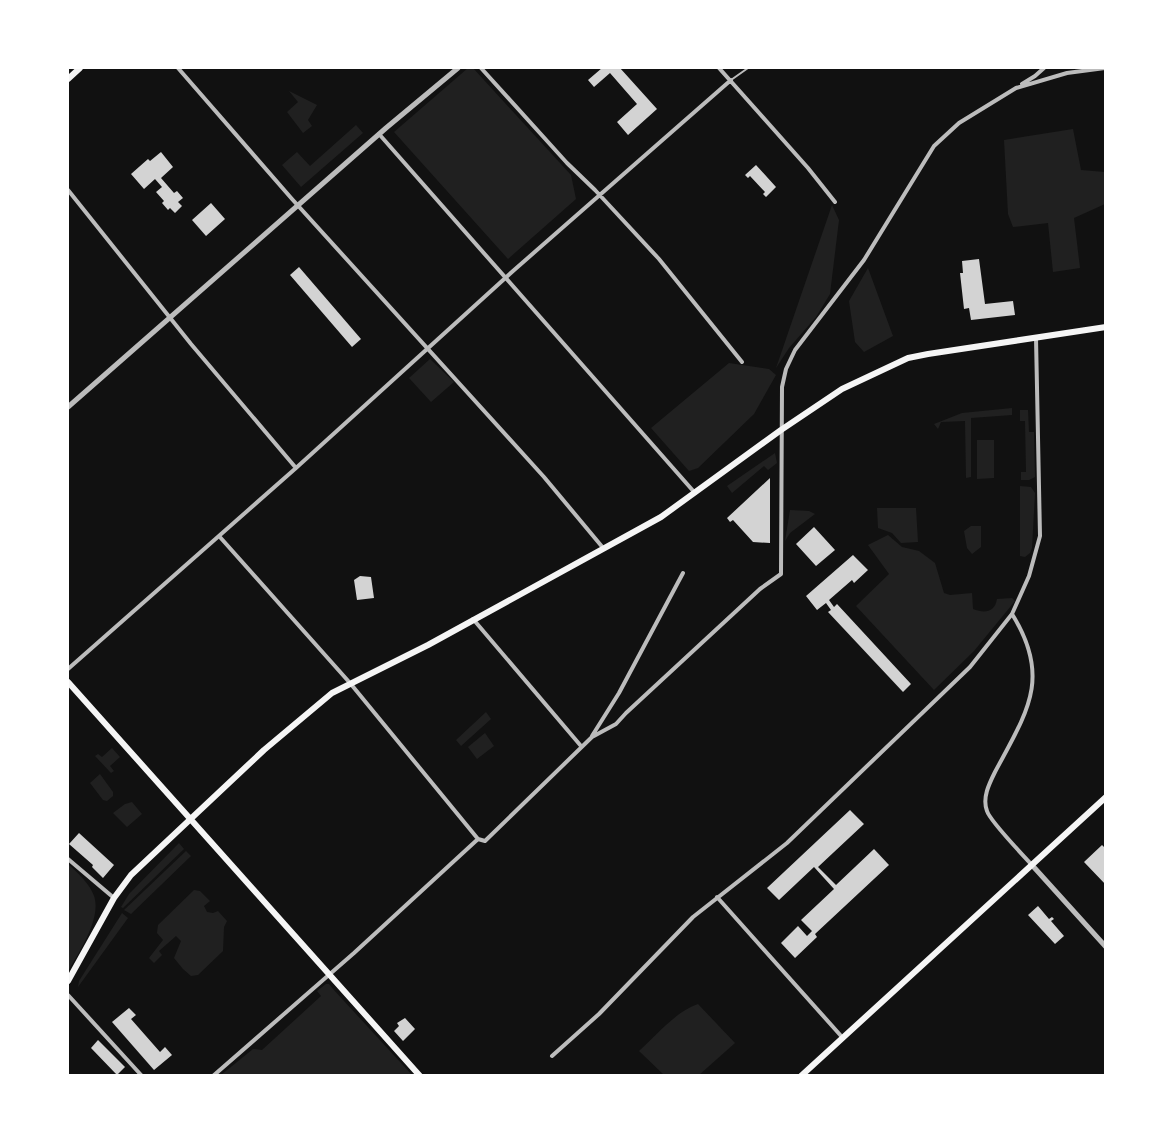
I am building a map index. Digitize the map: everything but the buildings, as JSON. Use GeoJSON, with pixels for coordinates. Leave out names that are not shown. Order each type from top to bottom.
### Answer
{"type":"FeatureCollection","features":[{"type":"Feature","properties":{"kind":"main road"},"geometry":{"type":"LineString","coordinates":[[68,79],[80,68]]}},
{"type":"Feature","properties":{"kind":"main road"},"geometry":{"type":"LineString","coordinates":[[68,981],[114,898],[131,875],[264,750],[332,693],[428,645],[661,517],[842,389],[908,358],[959,348],[1106,327]]}},
{"type":"Feature","properties":{"kind":"main road"},"geometry":{"type":"LineString","coordinates":[[68,682],[420,1076]]}},
{"type":"Feature","properties":{"kind":"main road"},"geometry":{"type":"LineString","coordinates":[[801,1076],[1106,797]]}},
{"type":"Feature","properties":{"kind":"street"},"geometry":{"type":"LineString","coordinates":[[178,68],[298,205],[544,477],[604,550]]}},
{"type":"Feature","properties":{"kind":"street"},"geometry":{"type":"LineString","coordinates":[[68,407],[379,134],[458,68]]}},
{"type":"Feature","properties":{"kind":"street"},"geometry":{"type":"LineString","coordinates":[[481,68],[567,163],[659,259],[742,362]]}},
{"type":"Feature","properties":{"kind":"street"},"geometry":{"type":"LineString","coordinates":[[719,68],[808,168],[835,202]]}},
{"type":"Feature","properties":{"kind":"street"},"geometry":{"type":"LineString","coordinates":[[219,536],[350,683],[478,839],[485,841],[581,746],[616,724],[760,589],[781,574],[782,387],[786,369],[795,350],[864,260],[934,146],[959,123],[1017,88],[1044,68]]}},
{"type":"Feature","properties":{"kind":"street"},"geometry":{"type":"LineString","coordinates":[[1017,88],[1067,73],[1105,68]]}},
{"type":"Feature","properties":{"kind":"street"},"geometry":{"type":"LineString","coordinates":[[68,669],[296,468],[506,277],[731,80]]}},
{"type":"Feature","properties":{"kind":"street"},"geometry":{"type":"LineString","coordinates":[[379,134],[695,493]]}},
{"type":"Feature","properties":{"kind":"street"},"geometry":{"type":"LineString","coordinates":[[68,190],[296,468]]}},
{"type":"Feature","properties":{"kind":"street"},"geometry":{"type":"LineString","coordinates":[[552,1056],[599,1014],[693,918],[787,843],[970,667],[1011,614],[1022,596],[1040,536],[1036,337]]}},
{"type":"Feature","properties":{"kind":"street"},"geometry":{"type":"LineString","coordinates":[[592,737],[619,693],[683,573]]}},
{"type":"Feature","properties":{"kind":"street"},"geometry":{"type":"LineString","coordinates":[[1011,614],[1018,623],[1029,648],[1034,679],[1030,701],[985,798],[987,813],[1106,947]]}},
{"type":"Feature","properties":{"kind":"street"},"geometry":{"type":"LineString","coordinates":[[472,619],[581,746]]}},
{"type":"Feature","properties":{"kind":"street"},"geometry":{"type":"LineString","coordinates":[[213,1076],[478,839]]}},
{"type":"Feature","properties":{"kind":"street"},"geometry":{"type":"LineString","coordinates":[[68,859],[114,898]]}},
{"type":"Feature","properties":{"kind":"street"},"geometry":{"type":"LineString","coordinates":[[717,897],[843,1037]]}},
{"type":"Feature","properties":{"kind":"street"},"geometry":{"type":"LineString","coordinates":[[68,995],[142,1076]]}},
{"type":"Feature","properties":{"kind":"lane"},"geometry":{"type":"LineString","coordinates":[[731,80],[748,68]]}},
{"type":"Feature","properties":{"kind":"shaded area"},"geometry":{"type":"Polygon","coordinates":[[[468,68],[473,68],[571,175],[576,199],[508,259],[394,132],[468,68]]]}},
{"type":"Feature","properties":{"kind":"shaded area"},"geometry":{"type":"Polygon","coordinates":[[[289,91],[317,105],[308,120],[312,126],[303,133],[287,112],[298,102],[289,91]]]}},
{"type":"Feature","properties":{"kind":"shaded area"},"geometry":{"type":"Polygon","coordinates":[[[356,125],[363,133],[301,187],[282,165],[297,152],[310,166],[356,125]]]}},
{"type":"Feature","properties":{"kind":"shaded area"},"geometry":{"type":"Polygon","coordinates":[[[1073,129],[1081,170],[1105,172],[1105,204],[1074,218],[1080,268],[1053,272],[1048,223],[1013,227],[1008,214],[1004,140],[1073,129]]]}},
{"type":"Feature","properties":{"kind":"shaded area"},"geometry":{"type":"Polygon","coordinates":[[[832,205],[839,220],[830,294],[816,317],[789,348],[776,368],[832,205]]]}},
{"type":"Feature","properties":{"kind":"shaded area"},"geometry":{"type":"Polygon","coordinates":[[[868,268],[893,336],[864,352],[855,342],[849,301],[868,268]]]}},
{"type":"Feature","properties":{"kind":"shaded area"},"geometry":{"type":"Polygon","coordinates":[[[430,359],[454,382],[431,402],[409,378],[430,359]]]}},
{"type":"Feature","properties":{"kind":"shaded area"},"geometry":{"type":"Polygon","coordinates":[[[729,363],[769,369],[776,375],[754,414],[698,468],[689,471],[651,428],[729,363]]]}},
{"type":"Feature","properties":{"kind":"shaded area"},"geometry":{"type":"Polygon","coordinates":[[[1012,408],[1012,415],[971,418],[971,477],[966,478],[965,421],[941,422],[938,429],[934,424],[962,413],[1012,408]]]}},
{"type":"Feature","properties":{"kind":"shaded area"},"geometry":{"type":"Polygon","coordinates":[[[1020,410],[1028,410],[1029,432],[1034,432],[1035,477],[1029,480],[1021,480],[1021,472],[1026,472],[1025,421],[1020,421],[1020,410]]]}},
{"type":"Feature","properties":{"kind":"shaded area"},"geometry":{"type":"Polygon","coordinates":[[[977,440],[994,440],[994,478],[977,479],[977,440]]]}},
{"type":"Feature","properties":{"kind":"shaded area"},"geometry":{"type":"Polygon","coordinates":[[[775,453],[777,463],[768,470],[764,466],[732,493],[727,486],[775,453]]]}},
{"type":"Feature","properties":{"kind":"shaded area"},"geometry":{"type":"Polygon","coordinates":[[[1020,486],[1031,487],[1035,493],[1032,548],[1025,557],[1020,556],[1020,486]]]}},
{"type":"Feature","properties":{"kind":"shaded area"},"geometry":{"type":"Polygon","coordinates":[[[877,508],[916,508],[918,542],[901,543],[892,533],[878,528],[877,508]]]}},
{"type":"Feature","properties":{"kind":"shaded area"},"geometry":{"type":"Polygon","coordinates":[[[790,510],[809,511],[815,514],[790,533],[785,541],[790,510]]]}},
{"type":"Feature","properties":{"kind":"shaded area"},"geometry":{"type":"Polygon","coordinates":[[[971,526],[981,526],[981,547],[972,554],[967,548],[964,531],[971,526]]]}},
{"type":"Feature","properties":{"kind":"shaded area"},"geometry":{"type":"Polygon","coordinates":[[[888,535],[902,547],[919,551],[935,563],[944,593],[950,595],[972,593],[973,609],[989,611],[994,607],[997,599],[1012,598],[1015,601],[974,651],[934,690],[856,606],[889,574],[868,545],[888,535]]]}},
{"type":"Feature","properties":{"kind":"shaded area"},"geometry":{"type":"Polygon","coordinates":[[[486,712],[491,719],[461,746],[456,740],[486,712]]]}},
{"type":"Feature","properties":{"kind":"shaded area"},"geometry":{"type":"Polygon","coordinates":[[[485,733],[494,746],[477,759],[468,747],[485,733]]]}},
{"type":"Feature","properties":{"kind":"shaded area"},"geometry":{"type":"Polygon","coordinates":[[[112,748],[120,757],[110,766],[114,771],[111,773],[95,756],[98,754],[102,757],[112,748]]]}},
{"type":"Feature","properties":{"kind":"shaded area"},"geometry":{"type":"Polygon","coordinates":[[[100,774],[113,792],[113,796],[107,801],[103,800],[90,783],[100,774]]]}},
{"type":"Feature","properties":{"kind":"shaded area"},"geometry":{"type":"Polygon","coordinates":[[[132,802],[142,814],[127,827],[113,813],[132,802]]]}},
{"type":"Feature","properties":{"kind":"shaded area"},"geometry":{"type":"Polygon","coordinates":[[[179,843],[184,849],[123,908],[121,907],[129,894],[179,843]]]}},
{"type":"Feature","properties":{"kind":"shaded area"},"geometry":{"type":"Polygon","coordinates":[[[186,851],[191,856],[131,914],[124,910],[186,851]]]}},
{"type":"Feature","properties":{"kind":"shaded area"},"geometry":{"type":"Polygon","coordinates":[[[68,864],[90,887],[96,905],[88,935],[68,971],[68,864]]]}},
{"type":"Feature","properties":{"kind":"shaded area"},"geometry":{"type":"Polygon","coordinates":[[[194,890],[200,891],[210,901],[204,906],[207,912],[218,911],[227,921],[224,927],[223,951],[198,975],[191,976],[174,958],[181,941],[176,936],[159,951],[162,955],[154,963],[149,958],[163,940],[157,933],[158,925],[194,890]]]}},
{"type":"Feature","properties":{"kind":"shaded area"},"geometry":{"type":"Polygon","coordinates":[[[122,913],[128,918],[78,987],[79,981],[122,913]]]}},
{"type":"Feature","properties":{"kind":"shaded area"},"geometry":{"type":"Polygon","coordinates":[[[329,984],[412,1075],[221,1075],[253,1049],[262,1050],[321,996],[317,991],[329,984]]]}},
{"type":"Feature","properties":{"kind":"shaded area"},"geometry":{"type":"Polygon","coordinates":[[[698,1004],[735,1043],[699,1075],[664,1075],[639,1051],[674,1018],[698,1004]]]}}]}
